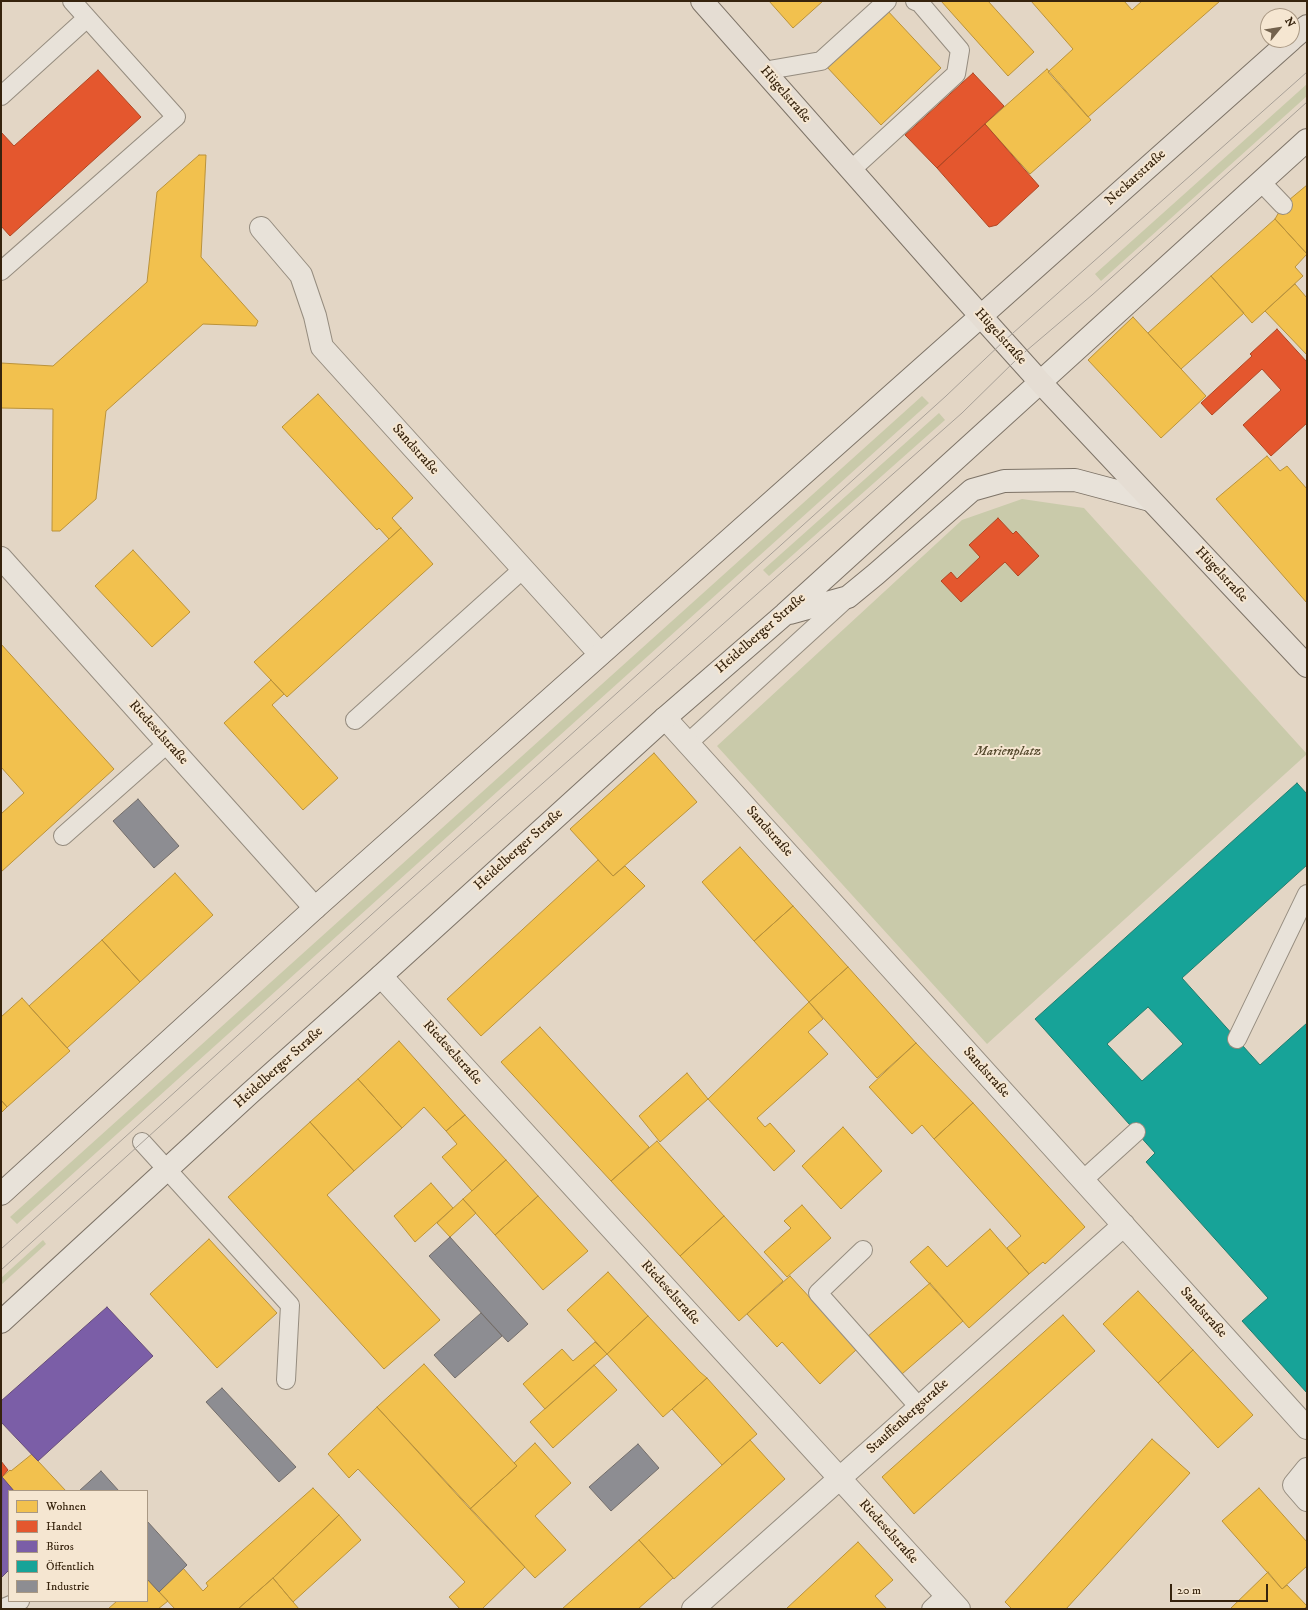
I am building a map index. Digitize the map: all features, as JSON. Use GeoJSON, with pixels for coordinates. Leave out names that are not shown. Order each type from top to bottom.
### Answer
{"type":"FeatureCollection","features":[{"type":"Feature","properties":{"kind":"main road","name":"Hügelstraße"},"geometry":{"type":"LineString","coordinates":[[702,1],[763,72],[1041,383],[1307,666]]}},
{"type":"Feature","properties":{"kind":"main road","name":"Neckarstraße"},"geometry":{"type":"LineString","coordinates":[[981,316],[1282,48]]}},
{"type":"Feature","properties":{"kind":"main road"},"geometry":{"type":"LineString","coordinates":[[1041,383],[1307,140]]}},
{"type":"Feature","properties":{"kind":"main road","name":"Sandstraße"},"geometry":{"type":"LineString","coordinates":[[261,228],[302,275],[315,316],[322,347],[600,654]]}},
{"type":"Feature","properties":{"kind":"main road"},"geometry":{"type":"LineString","coordinates":[[1,1194],[315,908],[981,316]]}},
{"type":"Feature","properties":{"kind":"main road","name":"Heidelberger Straße"},"geometry":{"type":"LineString","coordinates":[[1,1322],[665,718],[785,614],[976,440],[1041,383]]}},
{"type":"Feature","properties":{"kind":"main road"},"geometry":{"type":"LineString","coordinates":[[785,614],[848,597],[972,490],[1004,481],[1075,480],[1150,500]]}},
{"type":"Feature","properties":{"kind":"main road","name":"Riedeselstraße"},"geometry":{"type":"LineString","coordinates":[[1,558],[315,908]]}},
{"type":"Feature","properties":{"kind":"main road","name":"Sandstraße"},"geometry":{"type":"LineString","coordinates":[[665,718],[1307,1428]]}},
{"type":"Feature","properties":{"kind":"main road","name":"Riedeselstraße"},"geometry":{"type":"LineString","coordinates":[[381,976],[840,1479],[945,1604]]}},
{"type":"Feature","properties":{"kind":"main road","name":"Stauffenbergstraße"},"geometry":{"type":"LineString","coordinates":[[693,1609],[1124,1225]]}},
{"type":"Feature","properties":{"kind":"main road"},"geometry":{"type":"LineString","coordinates":[[1307,1470],[1294,1486],[1307,1500]]}},
{"type":"Feature","properties":{"kind":"lane"},"geometry":{"type":"LineString","coordinates":[[1,271],[176,117],[72,1]]}},
{"type":"Feature","properties":{"kind":"lane"},"geometry":{"type":"LineString","coordinates":[[763,72],[821,61],[887,1]]}},
{"type":"Feature","properties":{"kind":"lane"},"geometry":{"type":"LineString","coordinates":[[851,170],[956,74],[960,50],[919,2],[915,1]]}},
{"type":"Feature","properties":{"kind":"lane"},"geometry":{"type":"LineString","coordinates":[[1,96],[87,18]]}},
{"type":"Feature","properties":{"kind":"lane"},"geometry":{"type":"LineString","coordinates":[[1261,182],[1283,205]]}},
{"type":"Feature","properties":{"kind":"lane"},"geometry":{"type":"LineString","coordinates":[[355,720],[523,569]]}},
{"type":"Feature","properties":{"kind":"lane"},"geometry":{"type":"LineString","coordinates":[[688,743],[848,597]]}},
{"type":"Feature","properties":{"kind":"lane"},"geometry":{"type":"LineString","coordinates":[[63,836],[168,744]]}},
{"type":"Feature","properties":{"kind":"lane"},"geometry":{"type":"LineString","coordinates":[[1237,1039],[1307,894]]}},
{"type":"Feature","properties":{"kind":"lane"},"geometry":{"type":"LineString","coordinates":[[1083,1180],[1136,1132]]}},
{"type":"Feature","properties":{"kind":"lane"},"geometry":{"type":"LineString","coordinates":[[142,1142],[290,1305],[286,1380]]}},
{"type":"Feature","properties":{"kind":"lane"},"geometry":{"type":"LineString","coordinates":[[863,1250],[818,1294],[919,1407]]}},
{"type":"Feature","properties":{"kind":"lane"},"geometry":{"type":"LineString","coordinates":[[1,1609],[18,1602]]}},
{"type":"Feature","properties":{"kind":"green space"},"geometry":{"type":"Polygon","coordinates":[[[1307,84],[1307,96],[1101,281],[1095,274],[1307,84]]]}},
{"type":"Feature","properties":{"kind":"green space"},"geometry":{"type":"Polygon","coordinates":[[[922,396],[929,403],[17,1224],[10,1217],[922,396]]]}},
{"type":"Feature","properties":{"kind":"green space"},"geometry":{"type":"Polygon","coordinates":[[[939,413],[945,420],[769,576],[763,570],[939,413]]]}},
{"type":"Feature","properties":{"kind":"green space","name":"Marienplatz"},"geometry":{"type":"Polygon","coordinates":[[[1022,499],[1084,508],[1307,754],[987,1044],[717,746],[962,520],[1022,499]]]}},
{"type":"Feature","properties":{"kind":"green space"},"geometry":{"type":"Polygon","coordinates":[[[43,1240],[46,1244],[1,1285],[1,1278],[43,1240]]]}},
{"type":"Feature","properties":{"kind":"building: Wohnen"},"geometry":{"type":"Polygon","coordinates":[[[769,1],[823,1],[793,28],[769,1]]]}},
{"type":"Feature","properties":{"kind":"building: Wohnen"},"geometry":{"type":"Polygon","coordinates":[[[941,1],[988,1],[1034,52],[1008,76],[941,1]]]}},
{"type":"Feature","properties":{"kind":"building: Wohnen"},"geometry":{"type":"Polygon","coordinates":[[[1031,1],[1124,1],[1132,10],[1142,1],[1220,1],[1088,117],[1048,72],[1073,49],[1031,1]]]}},
{"type":"Feature","properties":{"kind":"building: Wohnen"},"geometry":{"type":"Polygon","coordinates":[[[886,9],[941,68],[881,125],[826,66],[886,9]]]}},
{"type":"Feature","properties":{"kind":"building: Wohnen"},"geometry":{"type":"Polygon","coordinates":[[[1047,69],[1091,120],[1030,174],[985,124],[1047,69]]]}},
{"type":"Feature","properties":{"kind":"building: Wohnen"},"geometry":{"type":"Polygon","coordinates":[[[199,155],[206,155],[201,257],[258,321],[256,326],[203,324],[106,411],[96,499],[60,531],[52,531],[53,409],[1,408],[1,363],[53,366],[147,282],[157,192],[199,155]]]}},
{"type":"Feature","properties":{"kind":"building: Wohnen"},"geometry":{"type":"Polygon","coordinates":[[[1307,185],[1307,254],[1275,219],[1283,205],[1307,185]]]}},
{"type":"Feature","properties":{"kind":"building: Wohnen"},"geometry":{"type":"Polygon","coordinates":[[[1275,219],[1307,254],[1295,267],[1303,276],[1252,323],[1211,276],[1275,219]]]}},
{"type":"Feature","properties":{"kind":"building: Wohnen"},"geometry":{"type":"Polygon","coordinates":[[[1211,276],[1244,313],[1181,369],[1148,333],[1211,276]]]}},
{"type":"Feature","properties":{"kind":"building: Wohnen"},"geometry":{"type":"Polygon","coordinates":[[[1295,284],[1307,298],[1307,355],[1265,311],[1295,284]]]}},
{"type":"Feature","properties":{"kind":"building: Wohnen"},"geometry":{"type":"Polygon","coordinates":[[[1133,317],[1206,396],[1161,438],[1088,360],[1133,317]]]}},
{"type":"Feature","properties":{"kind":"building: Wohnen"},"geometry":{"type":"Polygon","coordinates":[[[318,394],[413,498],[392,518],[401,528],[389,539],[379,528],[377,530],[282,427],[318,394]]]}},
{"type":"Feature","properties":{"kind":"building: Wohnen"},"geometry":{"type":"Polygon","coordinates":[[[1267,456],[1280,471],[1287,466],[1307,489],[1307,603],[1216,499],[1267,456]]]}},
{"type":"Feature","properties":{"kind":"building: Wohnen"},"geometry":{"type":"Polygon","coordinates":[[[401,528],[433,564],[287,697],[254,662],[401,528]]]}},
{"type":"Feature","properties":{"kind":"building: Wohnen"},"geometry":{"type":"Polygon","coordinates":[[[133,550],[190,612],[152,647],[95,586],[133,550]]]}},
{"type":"Feature","properties":{"kind":"building: Wohnen"},"geometry":{"type":"Polygon","coordinates":[[[1,644],[114,769],[1,872],[1,814],[24,793],[1,767],[1,644]]]}},
{"type":"Feature","properties":{"kind":"building: Wohnen"},"geometry":{"type":"Polygon","coordinates":[[[271,680],[284,694],[272,705],[338,778],[303,810],[224,723],[271,680]]]}},
{"type":"Feature","properties":{"kind":"building: Wohnen"},"geometry":{"type":"Polygon","coordinates":[[[654,753],[697,802],[613,876],[570,829],[654,753]]]}},
{"type":"Feature","properties":{"kind":"building: Wohnen"},"geometry":{"type":"Polygon","coordinates":[[[740,847],[793,906],[754,941],[702,882],[740,847]]]}},
{"type":"Feature","properties":{"kind":"building: Wohnen"},"geometry":{"type":"Polygon","coordinates":[[[598,860],[613,876],[625,866],[645,886],[481,1036],[447,999],[598,860]]]}},
{"type":"Feature","properties":{"kind":"building: Wohnen"},"geometry":{"type":"Polygon","coordinates":[[[175,873],[213,915],[140,982],[102,940],[175,873]]]}},
{"type":"Feature","properties":{"kind":"building: Wohnen"},"geometry":{"type":"Polygon","coordinates":[[[793,906],[848,967],[809,1002],[754,941],[793,906]]]}},
{"type":"Feature","properties":{"kind":"building: Wohnen"},"geometry":{"type":"Polygon","coordinates":[[[102,940],[140,982],[67,1048],[29,1006],[102,940]]]}},
{"type":"Feature","properties":{"kind":"building: Wohnen"},"geometry":{"type":"Polygon","coordinates":[[[848,967],[916,1043],[877,1078],[809,1002],[848,967]]]}},
{"type":"Feature","properties":{"kind":"building: Wohnen"},"geometry":{"type":"Polygon","coordinates":[[[22,998],[70,1051],[7,1107],[1,1100],[1,1017],[22,998]]]}},
{"type":"Feature","properties":{"kind":"building: Wohnen"},"geometry":{"type":"Polygon","coordinates":[[[809,1002],[823,1019],[808,1032],[828,1054],[757,1118],[765,1127],[770,1123],[795,1151],[774,1171],[708,1099],[809,1002]]]}},
{"type":"Feature","properties":{"kind":"building: Wohnen"},"geometry":{"type":"Polygon","coordinates":[[[540,1027],[649,1147],[611,1181],[501,1062],[540,1027]]]}},
{"type":"Feature","properties":{"kind":"building: Wohnen"},"geometry":{"type":"Polygon","coordinates":[[[399,1041],[465,1115],[446,1131],[424,1107],[402,1128],[358,1079],[399,1041]]]}},
{"type":"Feature","properties":{"kind":"building: Wohnen"},"geometry":{"type":"Polygon","coordinates":[[[916,1043],[973,1103],[934,1139],[922,1125],[912,1134],[869,1087],[916,1043]]]}},
{"type":"Feature","properties":{"kind":"building: Wohnen"},"geometry":{"type":"Polygon","coordinates":[[[687,1073],[708,1099],[660,1142],[639,1116],[687,1073]]]}},
{"type":"Feature","properties":{"kind":"building: Wohnen"},"geometry":{"type":"Polygon","coordinates":[[[358,1079],[402,1128],[354,1171],[310,1122],[358,1079]]]}},
{"type":"Feature","properties":{"kind":"building: Wohnen"},"geometry":{"type":"Polygon","coordinates":[[[1,1100],[7,1107],[1,1113],[1,1100]]]}},
{"type":"Feature","properties":{"kind":"building: Wohnen"},"geometry":{"type":"Polygon","coordinates":[[[973,1103],[1085,1227],[1045,1264],[1043,1262],[1029,1274],[1007,1248],[1021,1236],[934,1139],[973,1103]]]}},
{"type":"Feature","properties":{"kind":"building: Wohnen"},"geometry":{"type":"Polygon","coordinates":[[[465,1115],[506,1160],[472,1191],[442,1157],[457,1144],[446,1131],[465,1115]]]}},
{"type":"Feature","properties":{"kind":"building: Wohnen"},"geometry":{"type":"Polygon","coordinates":[[[310,1122],[354,1171],[327,1195],[440,1320],[384,1369],[228,1197],[310,1122]]]}},
{"type":"Feature","properties":{"kind":"building: Wohnen"},"geometry":{"type":"Polygon","coordinates":[[[843,1127],[882,1171],[841,1209],[802,1166],[843,1127]]]}},
{"type":"Feature","properties":{"kind":"building: Wohnen"},"geometry":{"type":"Polygon","coordinates":[[[657,1141],[724,1216],[680,1256],[611,1181],[657,1141]]]}},
{"type":"Feature","properties":{"kind":"building: Wohnen"},"geometry":{"type":"Polygon","coordinates":[[[506,1160],[538,1196],[495,1235],[463,1199],[506,1160]]]}},
{"type":"Feature","properties":{"kind":"building: Wohnen"},"geometry":{"type":"Polygon","coordinates":[[[431,1183],[453,1208],[415,1242],[394,1216],[431,1183]]]}},
{"type":"Feature","properties":{"kind":"building: Wohnen"},"geometry":{"type":"Polygon","coordinates":[[[538,1196],[588,1251],[543,1290],[495,1235],[538,1196]]]}},
{"type":"Feature","properties":{"kind":"building: Wohnen"},"geometry":{"type":"Polygon","coordinates":[[[463,1199],[476,1213],[450,1237],[437,1223],[463,1199]]]}},
{"type":"Feature","properties":{"kind":"building: Wohnen"},"geometry":{"type":"Polygon","coordinates":[[[802,1205],[831,1238],[787,1277],[764,1252],[791,1228],[784,1221],[802,1205]]]}},
{"type":"Feature","properties":{"kind":"building: Wohnen"},"geometry":{"type":"Polygon","coordinates":[[[724,1216],[783,1281],[739,1321],[680,1256],[724,1216]]]}},
{"type":"Feature","properties":{"kind":"building: Wohnen"},"geometry":{"type":"Polygon","coordinates":[[[990,1229],[1029,1274],[969,1328],[910,1262],[928,1246],[947,1267],[990,1229]]]}},
{"type":"Feature","properties":{"kind":"building: Wohnen"},"geometry":{"type":"Polygon","coordinates":[[[209,1239],[277,1313],[217,1368],[150,1294],[209,1239]]]}},
{"type":"Feature","properties":{"kind":"building: Wohnen"},"geometry":{"type":"Polygon","coordinates":[[[608,1272],[648,1316],[607,1354],[567,1310],[608,1272]]]}},
{"type":"Feature","properties":{"kind":"building: Wohnen"},"geometry":{"type":"Polygon","coordinates":[[[790,1276],[857,1349],[820,1384],[782,1342],[777,1347],[747,1314],[790,1276]]]}},
{"type":"Feature","properties":{"kind":"building: Wohnen"},"geometry":{"type":"Polygon","coordinates":[[[930,1283],[963,1321],[902,1374],[867,1337],[930,1283]]]}},
{"type":"Feature","properties":{"kind":"building: Wohnen"},"geometry":{"type":"Polygon","coordinates":[[[1138,1291],[1193,1350],[1158,1383],[1103,1324],[1138,1291]]]}},
{"type":"Feature","properties":{"kind":"building: Wohnen"},"geometry":{"type":"Polygon","coordinates":[[[1063,1315],[1095,1351],[914,1514],[882,1477],[1063,1315]]]}},
{"type":"Feature","properties":{"kind":"building: Wohnen"},"geometry":{"type":"Polygon","coordinates":[[[648,1316],[707,1378],[663,1417],[607,1354],[648,1316]]]}},
{"type":"Feature","properties":{"kind":"building: Wohnen"},"geometry":{"type":"Polygon","coordinates":[[[595,1342],[607,1354],[545,1409],[523,1384],[562,1349],[573,1361],[595,1342]]]}},
{"type":"Feature","properties":{"kind":"building: Wohnen"},"geometry":{"type":"Polygon","coordinates":[[[1193,1350],[1253,1415],[1218,1448],[1158,1383],[1193,1350]]]}},
{"type":"Feature","properties":{"kind":"building: Wohnen"},"geometry":{"type":"Polygon","coordinates":[[[424,1364],[517,1466],[470,1509],[377,1407],[424,1364]]]}},
{"type":"Feature","properties":{"kind":"building: Wohnen"},"geometry":{"type":"Polygon","coordinates":[[[594,1365],[617,1390],[553,1448],[530,1422],[594,1365]]]}},
{"type":"Feature","properties":{"kind":"building: Wohnen"},"geometry":{"type":"Polygon","coordinates":[[[707,1378],[757,1434],[722,1465],[672,1409],[707,1378]]]}},
{"type":"Feature","properties":{"kind":"building: Wohnen"},"geometry":{"type":"Polygon","coordinates":[[[377,1407],[525,1567],[482,1609],[460,1609],[449,1597],[465,1582],[358,1469],[349,1478],[328,1454],[377,1407]]]}},
{"type":"Feature","properties":{"kind":"building: Wohnen"},"geometry":{"type":"Polygon","coordinates":[[[1152,1439],[1190,1473],[1066,1609],[1012,1609],[1005,1602],[1152,1439]]]}},
{"type":"Feature","properties":{"kind":"building: Wohnen"},"geometry":{"type":"Polygon","coordinates":[[[750,1440],[785,1479],[674,1579],[639,1540],[750,1440]]]}},
{"type":"Feature","properties":{"kind":"building: Wohnen"},"geometry":{"type":"Polygon","coordinates":[[[535,1443],[571,1483],[535,1516],[566,1550],[535,1578],[470,1509],[517,1466],[514,1463],[535,1443]]]}},
{"type":"Feature","properties":{"kind":"building: Wohnen"},"geometry":{"type":"Polygon","coordinates":[[[32,1454],[65,1490],[13,1490],[2,1477],[10,1470],[11,1471],[32,1454]]]}},
{"type":"Feature","properties":{"kind":"building: Wohnen"},"geometry":{"type":"Polygon","coordinates":[[[313,1488],[339,1515],[238,1609],[175,1609],[159,1592],[183,1568],[203,1591],[208,1586],[206,1583],[313,1488]]]}},
{"type":"Feature","properties":{"kind":"building: Wohnen"},"geometry":{"type":"Polygon","coordinates":[[[1259,1488],[1307,1542],[1307,1566],[1282,1589],[1222,1521],[1259,1488]]]}},
{"type":"Feature","properties":{"kind":"building: Wohnen"},"geometry":{"type":"Polygon","coordinates":[[[339,1515],[361,1540],[293,1602],[273,1578],[339,1515]]]}},
{"type":"Feature","properties":{"kind":"building: Wohnen"},"geometry":{"type":"Polygon","coordinates":[[[639,1540],[673,1578],[638,1609],[562,1609],[639,1540]]]}},
{"type":"Feature","properties":{"kind":"building: Wohnen"},"geometry":{"type":"Polygon","coordinates":[[[858,1542],[893,1580],[875,1596],[887,1609],[786,1609],[858,1542]]]}},
{"type":"Feature","properties":{"kind":"building: Wohnen"},"geometry":{"type":"Polygon","coordinates":[[[1268,1572],[1282,1589],[1287,1585],[1307,1606],[1304,1609],[1230,1609],[1268,1572]]]}},
{"type":"Feature","properties":{"kind":"building: Wohnen"},"geometry":{"type":"Polygon","coordinates":[[[273,1578],[299,1609],[238,1609],[273,1578]]]}},
{"type":"Feature","properties":{"kind":"building: Wohnen"},"geometry":{"type":"Polygon","coordinates":[[[148,1580],[168,1601],[158,1609],[108,1609],[116,1602],[148,1602],[148,1580]]]}},
{"type":"Feature","properties":{"kind":"building: Handel"},"geometry":{"type":"Polygon","coordinates":[[[98,70],[141,117],[10,236],[1,226],[1,132],[14,146],[98,70]]]}},
{"type":"Feature","properties":{"kind":"building: Handel"},"geometry":{"type":"Polygon","coordinates":[[[973,73],[1004,106],[937,168],[905,135],[973,73]]]}},
{"type":"Feature","properties":{"kind":"building: Handel"},"geometry":{"type":"Polygon","coordinates":[[[985,124],[1039,186],[997,225],[989,227],[937,168],[985,124]]]}},
{"type":"Feature","properties":{"kind":"building: Handel"},"geometry":{"type":"Polygon","coordinates":[[[1277,329],[1307,362],[1307,423],[1271,456],[1243,425],[1281,390],[1262,369],[1212,415],[1201,403],[1252,356],[1250,354],[1277,329]]]}},
{"type":"Feature","properties":{"kind":"building: Handel"},"geometry":{"type":"Polygon","coordinates":[[[998,518],[1013,534],[1016,531],[1039,556],[1018,576],[1005,562],[961,602],[941,581],[951,572],[957,579],[980,557],[969,545],[998,518]]]}},
{"type":"Feature","properties":{"kind":"building: Handel"},"geometry":{"type":"Polygon","coordinates":[[[1,1461],[8,1470],[1,1478],[1,1461]]]}},
{"type":"Feature","properties":{"kind":"building: Büros"},"geometry":{"type":"Polygon","coordinates":[[[107,1307],[153,1356],[38,1461],[1,1422],[1,1401],[107,1307]]]}},
{"type":"Feature","properties":{"kind":"building: Büros"},"geometry":{"type":"Polygon","coordinates":[[[2,1477],[13,1490],[8,1490],[8,1571],[1,1578],[2,1477]]]}},
{"type":"Feature","properties":{"kind":"building: Öffentlich"},"geometry":{"type":"Polygon","coordinates":[[[1297,783],[1307,794],[1307,865],[1182,978],[1260,1065],[1307,1023],[1307,1393],[1242,1321],[1268,1298],[1146,1162],[1155,1153],[1035,1019],[1297,783]],[[1148,1007],[1107,1044],[1142,1081],[1183,1044],[1148,1007]]]}},
{"type":"Feature","properties":{"kind":"building: Industrie"},"geometry":{"type":"Polygon","coordinates":[[[138,799],[179,846],[154,868],[113,821],[138,799]]]}},
{"type":"Feature","properties":{"kind":"building: Industrie"},"geometry":{"type":"Polygon","coordinates":[[[450,1237],[528,1324],[508,1342],[429,1256],[450,1237]]]}},
{"type":"Feature","properties":{"kind":"building: Industrie"},"geometry":{"type":"Polygon","coordinates":[[[481,1313],[502,1336],[455,1378],[434,1355],[481,1313]]]}},
{"type":"Feature","properties":{"kind":"building: Industrie"},"geometry":{"type":"Polygon","coordinates":[[[222,1388],[296,1467],[279,1482],[206,1402],[222,1388]]]}},
{"type":"Feature","properties":{"kind":"building: Industrie"},"geometry":{"type":"Polygon","coordinates":[[[638,1444],[659,1468],[611,1511],[589,1487],[638,1444]]]}},
{"type":"Feature","properties":{"kind":"building: Industrie"},"geometry":{"type":"Polygon","coordinates":[[[101,1471],[118,1490],[80,1490],[101,1471]]]}},
{"type":"Feature","properties":{"kind":"building: Industrie"},"geometry":{"type":"Polygon","coordinates":[[[148,1522],[187,1565],[159,1592],[148,1580],[148,1522]]]}},
{"type":"Feature","properties":{"kind":"tram line"},"geometry":{"type":"LineString","coordinates":[[1,1249],[946,396],[1004,341],[1307,72]]}},
{"type":"Feature","properties":{"kind":"tram line"},"geometry":{"type":"LineString","coordinates":[[1,1270],[389,919],[962,413],[1019,357],[1092,295],[1307,102]]}}]}
